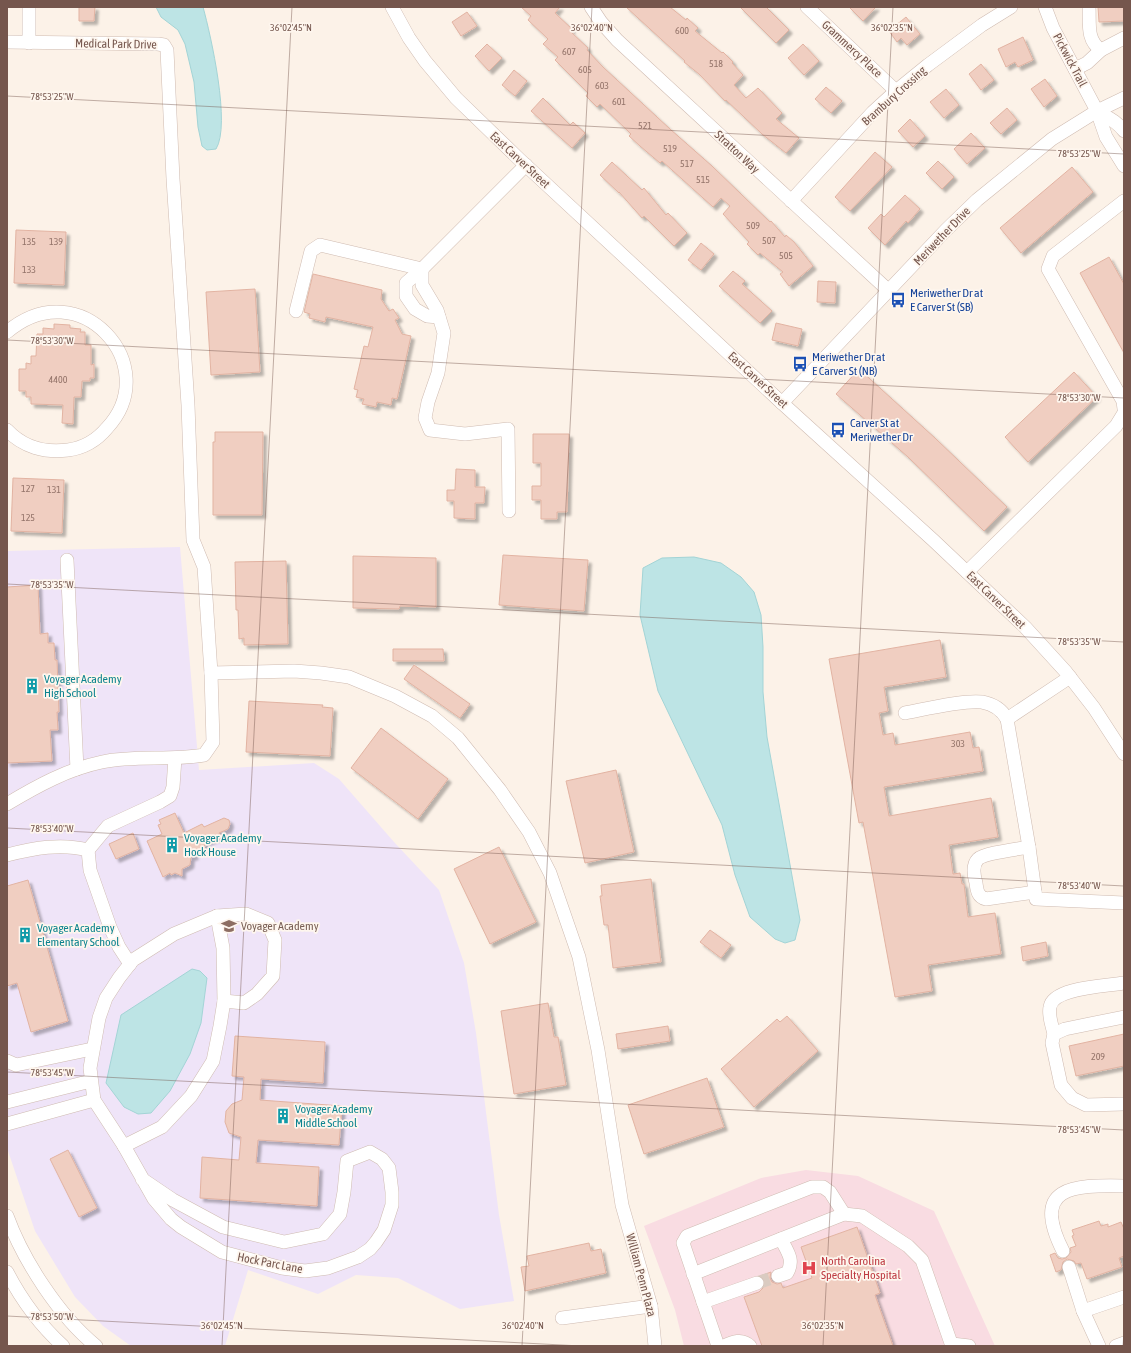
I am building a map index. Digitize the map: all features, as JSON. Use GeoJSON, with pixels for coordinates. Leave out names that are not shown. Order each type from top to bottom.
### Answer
{"type":"FeatureCollection","features":[{"type":"Feature","properties":{"kind":"street"},"geometry":{"type":"LineString","coordinates":[[29,7],[29,42]]}},
{"type":"Feature","properties":{"kind":"street","name":"East Carver Street"},"geometry":{"type":"LineString","coordinates":[[392,7],[409,38],[440,81],[462,104],[782,403],[1025,627],[1070,677],[1094,708],[1124,754]]}},
{"type":"Feature","properties":{"kind":"street","name":"Stratton Way"},"geometry":{"type":"LineString","coordinates":[[591,7],[601,22],[617,40],[889,291]]}},
{"type":"Feature","properties":{"kind":"street","name":"Grammercy Place"},"geometry":{"type":"LineString","coordinates":[[807,7],[896,91]]}},
{"type":"Feature","properties":{"kind":"street","name":"Brambury Crossing"},"geometry":{"type":"LineString","coordinates":[[791,201],[873,112],[896,91],[982,24],[1011,7]]}},
{"type":"Feature","properties":{"kind":"street","name":"Pickwick Trail"},"geometry":{"type":"LineString","coordinates":[[1045,7],[1053,28],[1097,111],[1106,137],[1124,166]]}},
{"type":"Feature","properties":{"kind":"street"},"geometry":{"type":"LineString","coordinates":[[1089,7],[1090,37],[1094,45],[1101,50]]}},
{"type":"Feature","properties":{"kind":"street"},"geometry":{"type":"LineString","coordinates":[[1075,70],[1087,63],[1101,50],[1124,38]]}},
{"type":"Feature","properties":{"kind":"street","name":"Medical Park Drive"},"geometry":{"type":"LineString","coordinates":[[7,42],[158,44],[164,45],[167,50],[188,405],[193,540],[204,567],[211,672]]}},
{"type":"Feature","properties":{"kind":"street","name":"Meriwether Drive"},"geometry":{"type":"LineString","coordinates":[[782,403],[946,230],[977,200],[1052,139],[1097,111],[1124,98]]}},
{"type":"Feature","properties":{"kind":"street"},"geometry":{"type":"LineString","coordinates":[[1097,111],[1114,121],[1122,127],[1124,131]]}},
{"type":"Feature","properties":{"kind":"street"},"geometry":{"type":"LineString","coordinates":[[439,317],[427,316],[415,309],[406,296],[406,283],[422,270],[526,165]]}},
{"type":"Feature","properties":{"kind":"street"},"geometry":{"type":"LineString","coordinates":[[1124,201],[1053,256],[1048,268],[1123,401],[1124,410]]}},
{"type":"Feature","properties":{"kind":"street"},"geometry":{"type":"LineString","coordinates":[[296,311],[311,251],[320,245],[422,270]]}},
{"type":"Feature","properties":{"kind":"street"},"geometry":{"type":"LineString","coordinates":[[422,270],[422,285],[437,310],[444,333],[438,373],[428,402],[425,418],[430,430],[465,434],[508,429],[509,511]]}},
{"type":"Feature","properties":{"kind":"street"},"geometry":{"type":"LineString","coordinates":[[7,332],[18,323],[32,316],[48,312],[64,312],[80,316],[94,323],[107,333],[116,346],[126,377],[125,393],[120,409],[112,423],[88,444],[73,449],[57,451],[41,450],[12,436],[7,430]]}},
{"type":"Feature","properties":{"kind":"street"},"geometry":{"type":"LineString","coordinates":[[967,572],[1116,426],[1124,413]]}},
{"type":"Feature","properties":{"kind":"street"},"geometry":{"type":"LineString","coordinates":[[67,560],[77,769]]}},
{"type":"Feature","properties":{"kind":"street","name":"William Penn Plaza"},"geometry":{"type":"LineString","coordinates":[[211,672],[294,671],[320,673],[349,677],[395,696],[432,716],[458,738],[500,790],[529,832],[550,873],[579,957],[598,1050],[622,1205],[651,1306],[656,1346]]}},
{"type":"Feature","properties":{"kind":"street"},"geometry":{"type":"LineString","coordinates":[[7,804],[41,784],[77,769],[103,762],[133,759],[187,758],[204,755],[213,742],[211,672]]}},
{"type":"Feature","properties":{"kind":"street"},"geometry":{"type":"LineString","coordinates":[[1007,719],[1070,677]]}},
{"type":"Feature","properties":{"kind":"street"},"geometry":{"type":"LineString","coordinates":[[905,713],[968,702],[983,702],[1003,712],[1007,719],[1029,846],[1036,899],[1124,903]]}},
{"type":"Feature","properties":{"kind":"street"},"geometry":{"type":"LineString","coordinates":[[130,964],[118,947],[110,927],[90,870],[88,850],[108,826],[170,796],[173,787],[175,758]]}},
{"type":"Feature","properties":{"kind":"street"},"geometry":{"type":"LineString","coordinates":[[7,855],[28,850],[60,846],[78,847],[88,850]]}},
{"type":"Feature","properties":{"kind":"street"},"geometry":{"type":"LineString","coordinates":[[1029,846],[978,859],[974,865],[974,875],[978,893],[981,898],[986,899],[1035,892]]}},
{"type":"Feature","properties":{"kind":"street","name":"Hock Parc Lane"},"geometry":{"type":"LineString","coordinates":[[142,1179],[173,1200],[223,1227],[284,1242],[323,1234],[340,1214],[347,1161],[370,1152],[382,1159],[389,1168],[392,1206],[384,1230],[370,1249],[358,1257],[328,1268],[305,1271],[282,1268],[238,1257],[212,1247],[170,1219],[154,1199],[142,1179],[124,1146],[94,1100],[90,1068],[92,1049],[104,1002],[130,964],[162,941],[174,934],[217,916],[246,914],[268,924],[275,940],[274,976],[257,994],[244,1003],[224,1001]]}},
{"type":"Feature","properties":{"kind":"street"},"geometry":{"type":"LineString","coordinates":[[124,1146],[162,1127],[191,1096],[213,1061],[224,1001],[223,948],[217,916]]}},
{"type":"Feature","properties":{"kind":"street"},"geometry":{"type":"LineString","coordinates":[[1124,983],[1072,990],[1057,997],[1050,1005],[1049,1014],[1054,1034],[1052,1043],[1061,1085],[1072,1098],[1086,1105],[1124,1104]]}},
{"type":"Feature","properties":{"kind":"street"},"geometry":{"type":"LineString","coordinates":[[1054,1034],[1064,1029],[1124,1017]]}},
{"type":"Feature","properties":{"kind":"street"},"geometry":{"type":"LineString","coordinates":[[7,1061],[16,1065],[92,1049]]}},
{"type":"Feature","properties":{"kind":"street"},"geometry":{"type":"LineString","coordinates":[[7,1102],[91,1081]]}},
{"type":"Feature","properties":{"kind":"street"},"geometry":{"type":"LineString","coordinates":[[7,1124],[94,1100]]}},
{"type":"Feature","properties":{"kind":"street"},"geometry":{"type":"LineString","coordinates":[[1063,1251],[1056,1236],[1052,1214],[1054,1200],[1062,1193],[1081,1187],[1124,1186]]}},
{"type":"Feature","properties":{"kind":"street"},"geometry":{"type":"LineString","coordinates":[[718,1346],[683,1243],[687,1236],[812,1187],[823,1187],[830,1192],[844,1214]]}},
{"type":"Feature","properties":{"kind":"street"},"geometry":{"type":"LineString","coordinates":[[693,1274],[844,1214],[862,1216],[908,1246],[922,1260],[952,1345],[969,1346]]}},
{"type":"Feature","properties":{"kind":"street"},"geometry":{"type":"LineString","coordinates":[[7,1216],[13,1232],[38,1277],[58,1306],[96,1346]]}},
{"type":"Feature","properties":{"kind":"street"},"geometry":{"type":"LineString","coordinates":[[778,1276],[787,1273],[791,1266],[790,1259],[781,1239]]}},
{"type":"Feature","properties":{"kind":"street"},"geometry":{"type":"LineString","coordinates":[[1069,1267],[1083,1311],[1099,1346]]}},
{"type":"Feature","properties":{"kind":"street"},"geometry":{"type":"LineString","coordinates":[[7,1272],[30,1308],[63,1346]]}},
{"type":"Feature","properties":{"kind":"street"},"geometry":{"type":"LineString","coordinates":[[702,1302],[756,1284]]}},
{"type":"Feature","properties":{"kind":"street"},"geometry":{"type":"LineString","coordinates":[[1083,1311],[1124,1297]]}},
{"type":"Feature","properties":{"kind":"street"},"geometry":{"type":"LineString","coordinates":[[562,1318],[651,1306]]}},
{"type":"Feature","properties":{"kind":"street"},"geometry":{"type":"LineString","coordinates":[[724,1346],[736,1341],[743,1341],[750,1346]]}},
{"type":"Feature","properties":{"kind":"street"},"geometry":{"type":"LineString","coordinates":[[1116,1346],[1124,1343]]}},
{"type":"Feature","properties":{"kind":"shaded area","name":"Voyager Academy"},"geometry":{"type":"Polygon","coordinates":[[[180,547],[199,770],[314,763],[339,779],[394,842],[439,890],[464,963],[476,1033],[499,1215],[514,1301],[460,1309],[398,1278],[356,1275],[318,1294],[248,1270],[225,1346],[131,1346],[103,1326],[75,1297],[35,1231],[7,1148],[7,551],[180,547]]]}},
{"type":"Feature","properties":{"kind":"shaded area","name":"North Carolina Specialty Hospital"},"geometry":{"type":"Polygon","coordinates":[[[806,1170],[858,1176],[934,1211],[995,1346],[684,1346],[675,1310],[644,1226],[761,1178],[806,1170]]]}},
{"type":"Feature","properties":{"kind":"water"},"geometry":{"type":"Polygon","coordinates":[[[156,7],[203,7],[215,58],[221,101],[220,137],[216,149],[207,150],[202,146],[198,127],[194,82],[185,44],[178,30],[161,17],[156,7]]]}},
{"type":"Feature","properties":{"kind":"water"},"geometry":{"type":"Polygon","coordinates":[[[694,557],[721,563],[741,577],[754,592],[761,615],[763,692],[767,737],[800,920],[795,940],[785,943],[775,939],[750,917],[735,875],[722,825],[658,691],[640,615],[643,568],[662,558],[694,557]]]}},
{"type":"Feature","properties":{"kind":"water"},"geometry":{"type":"Polygon","coordinates":[[[192,969],[200,971],[207,978],[201,1023],[190,1054],[170,1091],[151,1113],[138,1114],[124,1107],[106,1083],[121,1015],[192,969]]]}},
{"type":"Feature","properties":{"kind":"building"},"geometry":{"type":"Polygon","coordinates":[[[79,7],[95,7],[94,21],[79,21],[79,7]]]}},
{"type":"Feature","properties":{"kind":"building"},"geometry":{"type":"Polygon","coordinates":[[[521,7],[560,7],[555,13],[572,29],[570,31],[588,48],[587,50],[603,67],[712,166],[770,222],[771,221],[785,237],[786,235],[794,242],[813,266],[789,286],[780,274],[783,272],[760,253],[758,255],[747,244],[749,242],[723,214],[730,206],[721,198],[713,207],[662,161],[660,163],[629,136],[631,134],[600,104],[597,107],[586,96],[588,93],[555,60],[558,57],[543,44],[548,39],[528,20],[531,16],[521,7]]]}},
{"type":"Feature","properties":{"kind":"building"},"geometry":{"type":"Polygon","coordinates":[[[626,7],[670,7],[686,20],[687,18],[698,28],[695,31],[722,53],[723,52],[743,75],[734,85],[746,98],[758,88],[782,113],[776,119],[799,138],[786,153],[762,134],[726,100],[725,101],[699,74],[684,62],[685,61],[626,7]]]}},
{"type":"Feature","properties":{"kind":"building"},"geometry":{"type":"Polygon","coordinates":[[[740,7],[766,7],[789,30],[776,43],[740,7]]]}},
{"type":"Feature","properties":{"kind":"building"},"geometry":{"type":"Polygon","coordinates":[[[849,7],[876,7],[863,21],[849,7]]]}},
{"type":"Feature","properties":{"kind":"building"},"geometry":{"type":"Polygon","coordinates":[[[1098,7],[1124,7],[1124,21],[1099,22],[1098,7]]]}},
{"type":"Feature","properties":{"kind":"building"},"geometry":{"type":"Polygon","coordinates":[[[467,12],[477,26],[461,36],[452,22],[467,12]]]}},
{"type":"Feature","properties":{"kind":"building"},"geometry":{"type":"Polygon","coordinates":[[[906,17],[920,34],[907,45],[901,38],[897,42],[889,31],[906,17]]]}},
{"type":"Feature","properties":{"kind":"building"},"geometry":{"type":"Polygon","coordinates":[[[1023,37],[1033,60],[1018,67],[1015,62],[1006,67],[998,49],[1023,37]]]}},
{"type":"Feature","properties":{"kind":"building"},"geometry":{"type":"Polygon","coordinates":[[[487,44],[502,58],[489,71],[475,56],[487,44]]]}},
{"type":"Feature","properties":{"kind":"building"},"geometry":{"type":"Polygon","coordinates":[[[803,44],[819,61],[804,75],[788,58],[803,44]]]}},
{"type":"Feature","properties":{"kind":"building"},"geometry":{"type":"Polygon","coordinates":[[[981,64],[994,80],[981,90],[969,74],[981,64]]]}},
{"type":"Feature","properties":{"kind":"building"},"geometry":{"type":"Polygon","coordinates":[[[514,70],[527,81],[515,96],[502,85],[514,70]]]}},
{"type":"Feature","properties":{"kind":"building"},"geometry":{"type":"Polygon","coordinates":[[[1045,79],[1057,96],[1044,107],[1031,89],[1045,79]]]}},
{"type":"Feature","properties":{"kind":"building"},"geometry":{"type":"Polygon","coordinates":[[[826,87],[842,101],[831,113],[815,99],[826,87]]]}},
{"type":"Feature","properties":{"kind":"building"},"geometry":{"type":"Polygon","coordinates":[[[946,89],[959,105],[944,118],[930,102],[946,89]]]}},
{"type":"Feature","properties":{"kind":"building"},"geometry":{"type":"Polygon","coordinates":[[[543,98],[570,125],[573,122],[585,133],[572,148],[531,111],[543,98]]]}},
{"type":"Feature","properties":{"kind":"building"},"geometry":{"type":"Polygon","coordinates":[[[1007,108],[1017,120],[1001,134],[990,123],[1007,108]]]}},
{"type":"Feature","properties":{"kind":"building"},"geometry":{"type":"Polygon","coordinates":[[[910,119],[925,136],[913,147],[898,131],[910,119]]]}},
{"type":"Feature","properties":{"kind":"building"},"geometry":{"type":"Polygon","coordinates":[[[971,133],[985,148],[967,164],[954,149],[971,133]]]}},
{"type":"Feature","properties":{"kind":"building"},"geometry":{"type":"Polygon","coordinates":[[[875,152],[892,167],[850,211],[835,197],[875,152]]]}},
{"type":"Feature","properties":{"kind":"building"},"geometry":{"type":"Polygon","coordinates":[[[938,161],[954,177],[942,189],[926,173],[938,161]]]}},
{"type":"Feature","properties":{"kind":"building"},"geometry":{"type":"Polygon","coordinates":[[[612,162],[642,190],[644,188],[666,215],[668,213],[687,233],[674,246],[644,216],[642,218],[619,192],[600,175],[612,162]]]}},
{"type":"Feature","properties":{"kind":"building"},"geometry":{"type":"Polygon","coordinates":[[[1072,167],[1093,192],[1021,253],[1000,228],[1072,167]]]}},
{"type":"Feature","properties":{"kind":"building"},"geometry":{"type":"Polygon","coordinates":[[[905,195],[920,209],[908,223],[906,221],[885,245],[868,228],[881,214],[884,217],[905,195]]]}},
{"type":"Feature","properties":{"kind":"building"},"geometry":{"type":"Polygon","coordinates":[[[16,230],[66,232],[64,285],[14,283],[16,230]]]}},
{"type":"Feature","properties":{"kind":"building"},"geometry":{"type":"Polygon","coordinates":[[[701,243],[714,254],[701,270],[688,260],[701,243]]]}},
{"type":"Feature","properties":{"kind":"building"},"geometry":{"type":"Polygon","coordinates":[[[1109,257],[1124,284],[1124,353],[1080,273],[1109,257]]]}},
{"type":"Feature","properties":{"kind":"building"},"geometry":{"type":"Polygon","coordinates":[[[733,271],[745,281],[742,284],[772,311],[760,323],[719,286],[733,271]]]}},
{"type":"Feature","properties":{"kind":"building"},"geometry":{"type":"Polygon","coordinates":[[[313,274],[382,290],[381,299],[389,311],[393,309],[399,318],[395,320],[402,334],[411,336],[397,399],[392,398],[391,405],[377,402],[376,407],[362,404],[364,399],[356,397],[358,390],[354,389],[364,346],[368,347],[373,327],[326,317],[325,322],[309,318],[310,314],[304,312],[313,274]]]}},
{"type":"Feature","properties":{"kind":"building"},"geometry":{"type":"Polygon","coordinates":[[[818,281],[836,282],[835,303],[817,302],[818,281]]]}},
{"type":"Feature","properties":{"kind":"building"},"geometry":{"type":"Polygon","coordinates":[[[255,289],[260,372],[211,375],[206,292],[255,289]]]}},
{"type":"Feature","properties":{"kind":"building"},"geometry":{"type":"Polygon","coordinates":[[[776,323],[802,329],[798,346],[772,340],[776,323]]]}},
{"type":"Feature","properties":{"kind":"building"},"geometry":{"type":"Polygon","coordinates":[[[54,324],[70,325],[70,328],[81,329],[80,332],[85,332],[85,345],[91,345],[91,365],[94,364],[94,378],[90,378],[90,381],[82,381],[81,397],[74,397],[73,424],[62,423],[63,405],[31,404],[31,397],[26,397],[26,391],[19,391],[19,369],[26,369],[26,363],[31,364],[31,356],[36,356],[37,334],[43,334],[43,328],[54,329],[54,324]]]}},
{"type":"Feature","properties":{"kind":"building"},"geometry":{"type":"Polygon","coordinates":[[[859,369],[935,438],[1007,507],[984,531],[908,457],[836,394],[859,369]]]}},
{"type":"Feature","properties":{"kind":"building"},"geometry":{"type":"Polygon","coordinates":[[[1074,372],[1097,397],[1028,462],[1005,437],[1074,372]]]}},
{"type":"Feature","properties":{"kind":"building"},"geometry":{"type":"Polygon","coordinates":[[[215,432],[263,432],[262,515],[213,515],[213,442],[215,442],[215,432]]]}},
{"type":"Feature","properties":{"kind":"building"},"geometry":{"type":"Polygon","coordinates":[[[533,434],[569,434],[567,512],[557,512],[557,519],[541,519],[541,500],[532,500],[532,486],[541,486],[541,463],[533,463],[533,434]]]}},
{"type":"Feature","properties":{"kind":"building"},"geometry":{"type":"Polygon","coordinates":[[[456,469],[475,470],[475,487],[485,487],[484,503],[475,503],[475,519],[454,518],[454,501],[447,501],[447,490],[455,490],[456,469]]]}},
{"type":"Feature","properties":{"kind":"building"},"geometry":{"type":"Polygon","coordinates":[[[13,478],[64,480],[62,533],[11,531],[13,478]]]}},
{"type":"Feature","properties":{"kind":"building"},"geometry":{"type":"Polygon","coordinates":[[[503,555],[588,560],[584,611],[499,605],[503,555]]]}},
{"type":"Feature","properties":{"kind":"building"},"geometry":{"type":"Polygon","coordinates":[[[353,556],[436,558],[436,607],[400,606],[399,609],[353,608],[353,556]]]}},
{"type":"Feature","properties":{"kind":"building"},"geometry":{"type":"Polygon","coordinates":[[[286,561],[288,644],[244,645],[244,638],[239,639],[238,610],[236,610],[235,562],[286,561]]]}},
{"type":"Feature","properties":{"kind":"building","name":"Voyager Academy High School"},"geometry":{"type":"Polygon","coordinates":[[[38,585],[40,634],[48,633],[48,643],[54,643],[55,660],[57,660],[59,712],[57,712],[58,730],[50,730],[52,761],[7,763],[7,587],[38,585]]]}},
{"type":"Feature","properties":{"kind":"building"},"geometry":{"type":"Polygon","coordinates":[[[940,640],[946,677],[884,687],[888,711],[879,713],[883,735],[893,733],[895,745],[970,732],[973,748],[979,747],[983,771],[884,787],[889,816],[991,798],[998,837],[949,845],[953,874],[960,873],[962,884],[964,884],[968,917],[995,913],[1001,954],[928,965],[932,991],[895,997],[863,822],[859,823],[829,659],[940,640]]]}},
{"type":"Feature","properties":{"kind":"building"},"geometry":{"type":"Polygon","coordinates":[[[393,649],[443,649],[444,661],[393,661],[393,649]]]}},
{"type":"Feature","properties":{"kind":"building"},"geometry":{"type":"Polygon","coordinates":[[[414,665],[470,704],[460,718],[404,679],[414,665]]]}},
{"type":"Feature","properties":{"kind":"building"},"geometry":{"type":"Polygon","coordinates":[[[249,701],[323,705],[322,707],[333,708],[330,756],[246,752],[249,701]]]}},
{"type":"Feature","properties":{"kind":"building"},"geometry":{"type":"Polygon","coordinates":[[[381,728],[448,779],[418,819],[351,768],[381,728]]]}},
{"type":"Feature","properties":{"kind":"building"},"geometry":{"type":"Polygon","coordinates":[[[616,770],[634,852],[585,863],[566,781],[616,770]]]}},
{"type":"Feature","properties":{"kind":"building","name":"Voyager Academy Hock House"},"geometry":{"type":"Polygon","coordinates":[[[175,813],[184,833],[202,824],[204,827],[224,818],[229,820],[230,824],[228,829],[219,833],[221,836],[204,843],[205,847],[193,852],[195,856],[191,857],[190,865],[182,869],[182,876],[175,873],[171,875],[170,873],[163,877],[147,841],[162,834],[158,825],[161,824],[159,820],[175,813]]]}},
{"type":"Feature","properties":{"kind":"building"},"geometry":{"type":"Polygon","coordinates":[[[133,833],[139,849],[116,859],[109,844],[133,833]]]}},
{"type":"Feature","properties":{"kind":"building"},"geometry":{"type":"Polygon","coordinates":[[[499,847],[536,922],[490,944],[454,869],[499,847]]]}},
{"type":"Feature","properties":{"kind":"building"},"geometry":{"type":"Polygon","coordinates":[[[651,879],[661,962],[613,968],[608,925],[604,925],[600,896],[602,896],[601,885],[651,879]]]}},
{"type":"Feature","properties":{"kind":"building","name":"Voyager Academy Elementary School"},"geometry":{"type":"Polygon","coordinates":[[[28,880],[68,1021],[31,1032],[17,983],[7,986],[7,886],[28,880]]]}},
{"type":"Feature","properties":{"kind":"building"},"geometry":{"type":"Polygon","coordinates":[[[710,930],[731,945],[721,958],[700,942],[710,930]]]}},
{"type":"Feature","properties":{"kind":"building"},"geometry":{"type":"Polygon","coordinates":[[[1046,942],[1048,956],[1023,961],[1021,947],[1046,942]]]}},
{"type":"Feature","properties":{"kind":"building"},"geometry":{"type":"Polygon","coordinates":[[[548,1003],[554,1037],[558,1037],[566,1085],[514,1094],[501,1011],[548,1003]]]}},
{"type":"Feature","properties":{"kind":"building"},"geometry":{"type":"Polygon","coordinates":[[[787,1016],[818,1051],[754,1107],[721,1069],[777,1019],[780,1022],[787,1016]]]}},
{"type":"Feature","properties":{"kind":"building"},"geometry":{"type":"Polygon","coordinates":[[[668,1026],[670,1041],[618,1049],[616,1034],[668,1026]]]}},
{"type":"Feature","properties":{"kind":"building"},"geometry":{"type":"Polygon","coordinates":[[[1124,1034],[1124,1066],[1076,1076],[1069,1046],[1124,1034]]]}},
{"type":"Feature","properties":{"kind":"building","name":"Voyager Academy Middle School"},"geometry":{"type":"Polygon","coordinates":[[[235,1036],[325,1042],[323,1083],[261,1079],[260,1100],[342,1106],[339,1145],[258,1140],[256,1163],[319,1167],[317,1206],[200,1198],[202,1157],[239,1160],[241,1137],[229,1133],[225,1122],[226,1111],[232,1104],[242,1100],[244,1077],[232,1076],[235,1036]]]}},
{"type":"Feature","properties":{"kind":"building"},"geometry":{"type":"Polygon","coordinates":[[[707,1078],[724,1127],[644,1154],[628,1105],[707,1078]]]}},
{"type":"Feature","properties":{"kind":"building"},"geometry":{"type":"Polygon","coordinates":[[[68,1150],[97,1208],[79,1217],[50,1159],[68,1150]]]}},
{"type":"Feature","properties":{"kind":"building"},"geometry":{"type":"Polygon","coordinates":[[[1099,1221],[1101,1226],[1108,1224],[1108,1227],[1121,1222],[1124,1229],[1124,1256],[1119,1258],[1122,1267],[1087,1279],[1081,1263],[1076,1264],[1074,1261],[1067,1259],[1063,1262],[1061,1270],[1056,1272],[1050,1255],[1055,1253],[1058,1258],[1066,1258],[1071,1252],[1070,1248],[1076,1246],[1072,1236],[1074,1235],[1072,1230],[1099,1221]]]}},
{"type":"Feature","properties":{"kind":"building"},"geometry":{"type":"Polygon","coordinates":[[[857,1227],[880,1293],[875,1295],[893,1346],[762,1346],[744,1297],[759,1292],[763,1288],[765,1281],[760,1276],[771,1272],[770,1278],[772,1282],[777,1284],[781,1283],[783,1288],[812,1278],[801,1247],[857,1227]]]}},
{"type":"Feature","properties":{"kind":"building"},"geometry":{"type":"Polygon","coordinates":[[[589,1243],[591,1251],[601,1249],[606,1273],[525,1291],[521,1267],[529,1266],[527,1256],[589,1243]]]}},
{"type":"Feature","properties":{"kind":"tunnel"},"geometry":{"type":"LineString","coordinates":[[757,1283],[778,1276]]}},
{"type":"Feature","properties":{"kind":"place","name":"Meriwether Dr at E Carver St (SB)"},"geometry":{"type":"Point","coordinates":[898,300]}},
{"type":"Feature","properties":{"kind":"place","name":"Meriwether Dr at E Carver St (NB)"},"geometry":{"type":"Point","coordinates":[800,364]}},
{"type":"Feature","properties":{"kind":"place","name":"Carver St at Meriwether Dr"},"geometry":{"type":"Point","coordinates":[838,430]}},
{"type":"Feature","properties":{"kind":"place","name":"Voyager Academy High School"},"geometry":{"type":"Point","coordinates":[32,686]}},
{"type":"Feature","properties":{"kind":"place","name":"Voyager Academy Hock House"},"geometry":{"type":"Point","coordinates":[172,845]}},
{"type":"Feature","properties":{"kind":"place","name":"Voyager Academy"},"geometry":{"type":"Point","coordinates":[229,926]}},
{"type":"Feature","properties":{"kind":"place","name":"Voyager Academy Elementary School"},"geometry":{"type":"Point","coordinates":[25,935]}},
{"type":"Feature","properties":{"kind":"place","name":"Voyager Academy Middle School"},"geometry":{"type":"Point","coordinates":[283,1116]}},
{"type":"Feature","properties":{"kind":"place","name":"North Carolina Specialty Hospital"},"geometry":{"type":"Point","coordinates":[809,1268]}}]}
